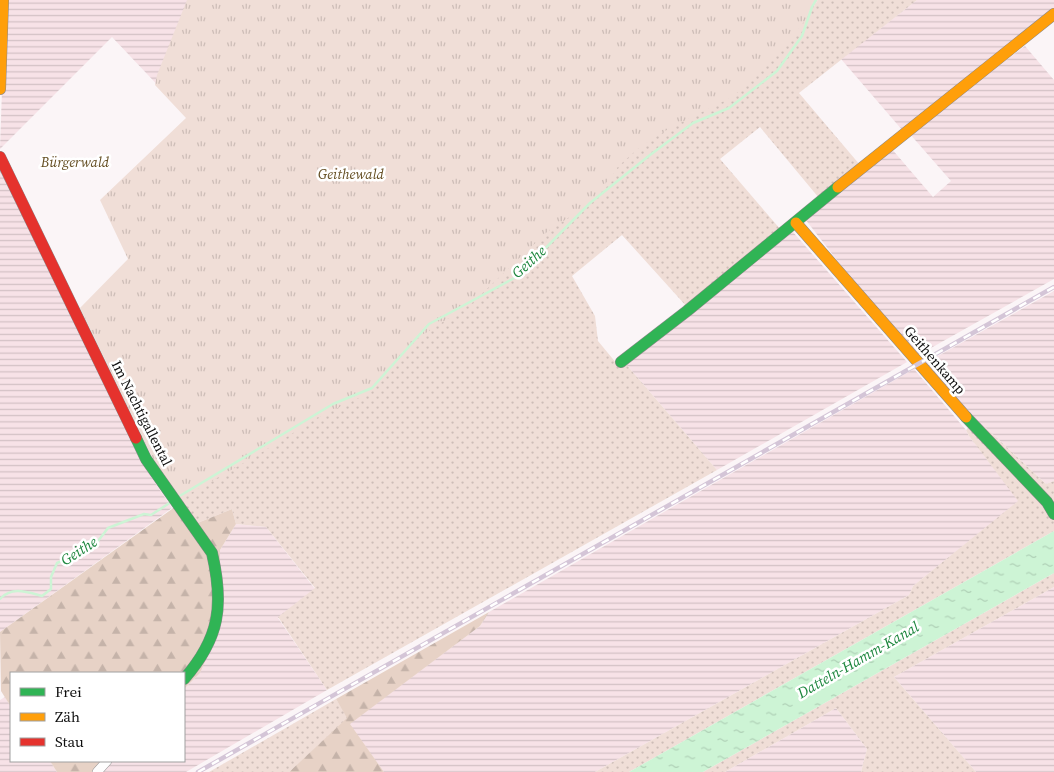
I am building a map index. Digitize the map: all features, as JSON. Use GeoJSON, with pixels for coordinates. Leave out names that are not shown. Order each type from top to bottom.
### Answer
{"type":"FeatureCollection","features":[{"type":"Feature","properties":{"kind":"street"},"geometry":{"type":"LineString","coordinates":[[0,89],[3,0]]}},
{"type":"Feature","properties":{"kind":"street"},"geometry":{"type":"LineString","coordinates":[[620,362],[687,311],[882,151],[1054,14]]}},
{"type":"Feature","properties":{"kind":"street","name":"Im Nachtigallental"},"geometry":{"type":"LineString","coordinates":[[0,157],[146,459],[212,553],[216,570],[217,618],[207,649],[185,678]]}},
{"type":"Feature","properties":{"kind":"street","name":"Geithenkamp"},"geometry":{"type":"LineString","coordinates":[[796,222],[918,364],[965,417],[1046,502],[1054,514]]}},
{"type":"Feature","properties":{"kind":"street"},"geometry":{"type":"LineString","coordinates":[[97,772],[107,762]]}},
{"type":"Feature","properties":{"kind":"shaded area"},"geometry":{"type":"Polygon","coordinates":[[[5,0],[201,0],[166,94],[112,37],[0,149],[5,0]]]}},
{"type":"Feature","properties":{"kind":"shaded area"},"geometry":{"type":"Polygon","coordinates":[[[917,0],[1054,0],[1054,11],[903,131],[841,59],[917,0]]]}},
{"type":"Feature","properties":{"kind":"shaded area"},"geometry":{"type":"Polygon","coordinates":[[[1025,46],[1054,80],[1054,279],[913,358],[805,219],[891,148],[933,197],[951,181],[909,133],[1025,46]]]}},
{"type":"Feature","properties":{"kind":"shaded area"},"geometry":{"type":"Polygon","coordinates":[[[0,170],[151,477],[172,508],[0,632],[0,170]]]}},
{"type":"Feature","properties":{"kind":"shaded area"},"geometry":{"type":"Polygon","coordinates":[[[793,232],[907,362],[717,470],[625,363],[793,232]]]}},
{"type":"Feature","properties":{"kind":"shaded area"},"geometry":{"type":"Polygon","coordinates":[[[1054,291],[1054,481],[1046,484],[976,421],[920,366],[1054,291]]]}},
{"type":"Feature","properties":{"kind":"shaded area"},"geometry":{"type":"Polygon","coordinates":[[[914,369],[966,430],[1019,501],[913,586],[909,595],[595,772],[384,772],[349,724],[480,626],[489,612],[914,369]]]}},
{"type":"Feature","properties":{"kind":"shaded area"},"geometry":{"type":"Polygon","coordinates":[[[236,524],[266,527],[315,589],[278,618],[327,690],[186,772],[93,772],[104,762],[185,762],[185,688],[200,673],[220,576],[220,550],[236,524]]]}},
{"type":"Feature","properties":{"kind":"shaded area"},"geometry":{"type":"Polygon","coordinates":[[[1054,587],[1054,772],[976,772],[894,677],[1054,587]]]}},
{"type":"Feature","properties":{"kind":"shaded area"},"geometry":{"type":"Polygon","coordinates":[[[5,697],[10,705],[10,762],[51,762],[57,772],[0,772],[0,700],[5,697]]]}},
{"type":"Feature","properties":{"kind":"shaded area"},"geometry":{"type":"Polygon","coordinates":[[[836,708],[867,749],[861,772],[725,772],[836,708]]]}},
{"type":"Feature","properties":{"kind":"green space","name":"Geithewald"},"geometry":{"type":"Polygon","coordinates":[[[187,0],[818,0],[804,22],[783,48],[734,96],[670,128],[641,146],[622,163],[593,199],[547,232],[472,303],[415,340],[392,371],[371,392],[319,417],[180,499],[152,457],[80,308],[128,259],[100,200],[186,118],[155,85],[157,75],[187,0]]]}},
{"type":"Feature","properties":{"kind":"green space"},"geometry":{"type":"Polygon","coordinates":[[[818,0],[917,0],[799,93],[860,165],[819,198],[760,127],[720,159],[781,230],[688,308],[622,235],[572,276],[595,316],[598,341],[617,364],[625,363],[717,470],[327,690],[278,617],[315,588],[266,527],[236,524],[232,509],[195,524],[156,474],[804,21],[818,0]]]}},
{"type":"Feature","properties":{"kind":"green space"},"geometry":{"type":"Polygon","coordinates":[[[976,421],[1046,484],[1054,481],[1054,531],[629,772],[595,772],[909,595],[913,586],[1018,501],[969,436],[966,430],[976,421]]]}},
{"type":"Feature","properties":{"kind":"green space"},"geometry":{"type":"Polygon","coordinates":[[[179,504],[195,524],[232,509],[236,524],[220,550],[215,638],[200,673],[185,688],[185,672],[10,672],[10,705],[1,691],[0,632],[179,504]]]}},
{"type":"Feature","properties":{"kind":"green space"},"geometry":{"type":"Polygon","coordinates":[[[1054,573],[1054,587],[894,677],[976,772],[861,772],[867,749],[836,708],[725,772],[703,772],[1054,573]]]}},
{"type":"Feature","properties":{"kind":"green space"},"geometry":{"type":"Polygon","coordinates":[[[489,612],[480,626],[350,724],[384,772],[289,772],[347,718],[336,699],[489,612]]]}},
{"type":"Feature","properties":{"kind":"green space"},"geometry":{"type":"Polygon","coordinates":[[[336,699],[348,718],[289,772],[209,772],[336,699]]]}},
{"type":"Feature","properties":{"kind":"green space"},"geometry":{"type":"Polygon","coordinates":[[[51,762],[104,762],[93,772],[57,772],[51,762]]]}},
{"type":"Feature","properties":{"kind":"water","name":"Datteln-Hamm-Kanal"},"geometry":{"type":"Polygon","coordinates":[[[1054,531],[1054,573],[703,772],[629,772],[1054,531]]]}},
{"type":"Feature","properties":{"kind":"waterway","name":"Geithe"},"geometry":{"type":"LineString","coordinates":[[178,497],[333,404],[372,388],[429,324],[518,276],[590,203],[650,155],[693,123],[729,108],[777,71],[802,36],[816,0]]}},
{"type":"Feature","properties":{"kind":"waterway","name":"Geithe"},"geometry":{"type":"LineString","coordinates":[[0,599],[15,591],[42,596],[51,589],[51,577],[57,563],[77,554],[84,546],[98,541],[108,528],[144,514],[151,515],[171,502]]}},
{"type":"Feature","properties":{"kind":"railway"},"geometry":{"type":"LineString","coordinates":[[198,772],[1054,287]]}},
{"type":"Feature","properties":{"kind":"traffic: fast"},"geometry":{"type":"LineString","coordinates":[[621,362],[687,311],[838,187]]}},
{"type":"Feature","properties":{"kind":"traffic: fast"},"geometry":{"type":"LineString","coordinates":[[966,417],[1047,502],[1054,514]]}},
{"type":"Feature","properties":{"kind":"traffic: fast"},"geometry":{"type":"LineString","coordinates":[[136,438],[146,459],[212,553],[216,572],[218,605],[212,635],[196,664],[185,678]]}},
{"type":"Feature","properties":{"kind":"traffic: slow"},"geometry":{"type":"LineString","coordinates":[[0,89],[3,0]]}},
{"type":"Feature","properties":{"kind":"traffic: slow"},"geometry":{"type":"LineString","coordinates":[[838,187],[1054,14]]}},
{"type":"Feature","properties":{"kind":"traffic: slow"},"geometry":{"type":"LineString","coordinates":[[796,223],[966,417]]}},
{"type":"Feature","properties":{"kind":"traffic: jam"},"geometry":{"type":"LineString","coordinates":[[0,157],[136,438]]}},
{"type":"Feature","properties":{"kind":"park label","name":"Bürgerwald"},"geometry":{"type":"Point","coordinates":[75,162]}}]}
